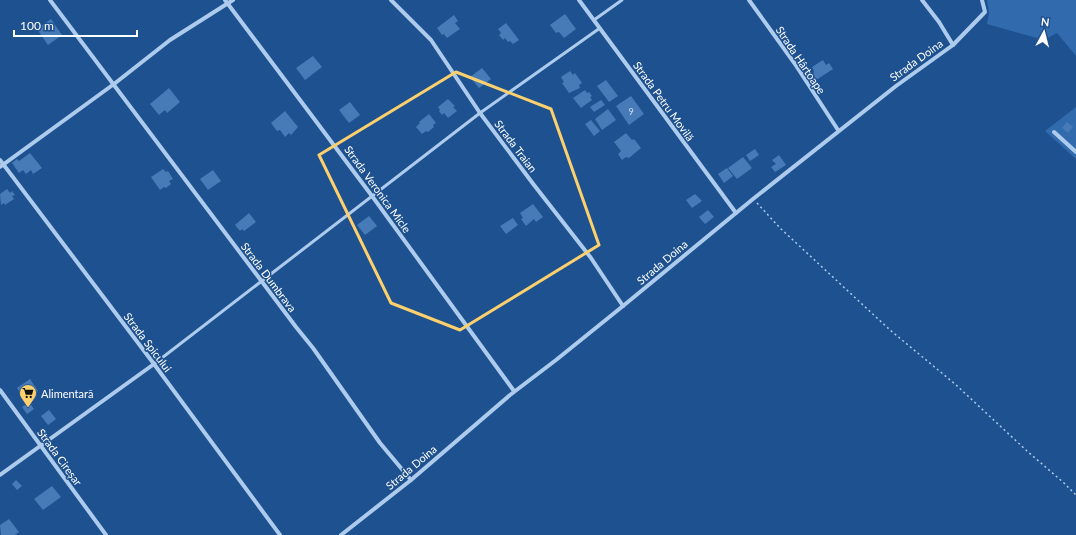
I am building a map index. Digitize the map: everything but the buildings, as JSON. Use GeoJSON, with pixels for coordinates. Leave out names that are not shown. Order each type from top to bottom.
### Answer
{"type":"FeatureCollection","features":[{"type":"Feature","properties":{"kind":"street","name":"Strada Dumbrava"},"geometry":{"type":"LineString","coordinates":[[50,0],[261,282],[313,348],[380,443],[411,480]]}},
{"type":"Feature","properties":{"kind":"street"},"geometry":{"type":"LineString","coordinates":[[2,166],[114,84],[170,40],[226,2],[233,0]]}},
{"type":"Feature","properties":{"kind":"street","name":"Strada Traian"},"geometry":{"type":"LineString","coordinates":[[391,0],[431,40],[480,113],[534,186],[591,258],[623,306]]}},
{"type":"Feature","properties":{"kind":"street","name":"Strada Petru Movilă"},"geometry":{"type":"LineString","coordinates":[[578,0],[736,213]]}},
{"type":"Feature","properties":{"kind":"street","name":"Strada Hârtoape"},"geometry":{"type":"LineString","coordinates":[[749,0],[795,64],[838,130]]}},
{"type":"Feature","properties":{"kind":"street"},"geometry":{"type":"LineString","coordinates":[[922,0],[939,22],[953,45]]}},
{"type":"Feature","properties":{"kind":"street","name":"Strada Doina"},"geometry":{"type":"LineString","coordinates":[[341,535],[411,480],[514,391],[556,360],[623,306],[753,198],[838,130],[953,45],[985,12],[982,0]]}},
{"type":"Feature","properties":{"kind":"street","name":"Strada Veronica Micle"},"geometry":{"type":"LineString","coordinates":[[226,2],[372,196],[514,391]]}},
{"type":"Feature","properties":{"kind":"street"},"geometry":{"type":"LineString","coordinates":[[1054,132],[1076,152]]}},
{"type":"Feature","properties":{"kind":"street","name":"Strada Spicului"},"geometry":{"type":"LineString","coordinates":[[0,160],[2,166],[154,364],[280,535]]}},
{"type":"Feature","properties":{"kind":"street"},"geometry":{"type":"LineString","coordinates":[[0,475],[154,364]]}},
{"type":"Feature","properties":{"kind":"street","name":"Strada Cireșar"},"geometry":{"type":"LineString","coordinates":[[0,390],[106,535]]}},
{"type":"Feature","properties":{"kind":"lane"},"geometry":{"type":"LineString","coordinates":[[594,20],[622,0]]}},
{"type":"Feature","properties":{"kind":"lane"},"geometry":{"type":"LineString","coordinates":[[154,364],[480,113],[600,28]]}},
{"type":"Feature","properties":{"kind":"path"},"geometry":{"type":"LineString","coordinates":[[753,198],[780,228],[890,330],[955,384],[1027,451],[1064,482],[1076,495]]}},
{"type":"Feature","properties":{"kind":"highlighted area"},"geometry":{"type":"Polygon","coordinates":[[[456,72],[551,109],[599,245],[460,330],[391,303],[319,155],[456,72]]]}},
{"type":"Feature","properties":{"kind":"shaded area"},"geometry":{"type":"Polygon","coordinates":[[[987,0],[1076,0],[1076,56],[1057,33],[1044,40],[987,24],[989,13],[987,0]]]}},
{"type":"Feature","properties":{"kind":"shaded area"},"geometry":{"type":"Polygon","coordinates":[[[1076,107],[1076,159],[1045,131],[1076,107]]]}},
{"type":"Feature","properties":{"kind":"place","name":"Alimentară"},"geometry":{"type":"Point","coordinates":[28,408]}}]}
